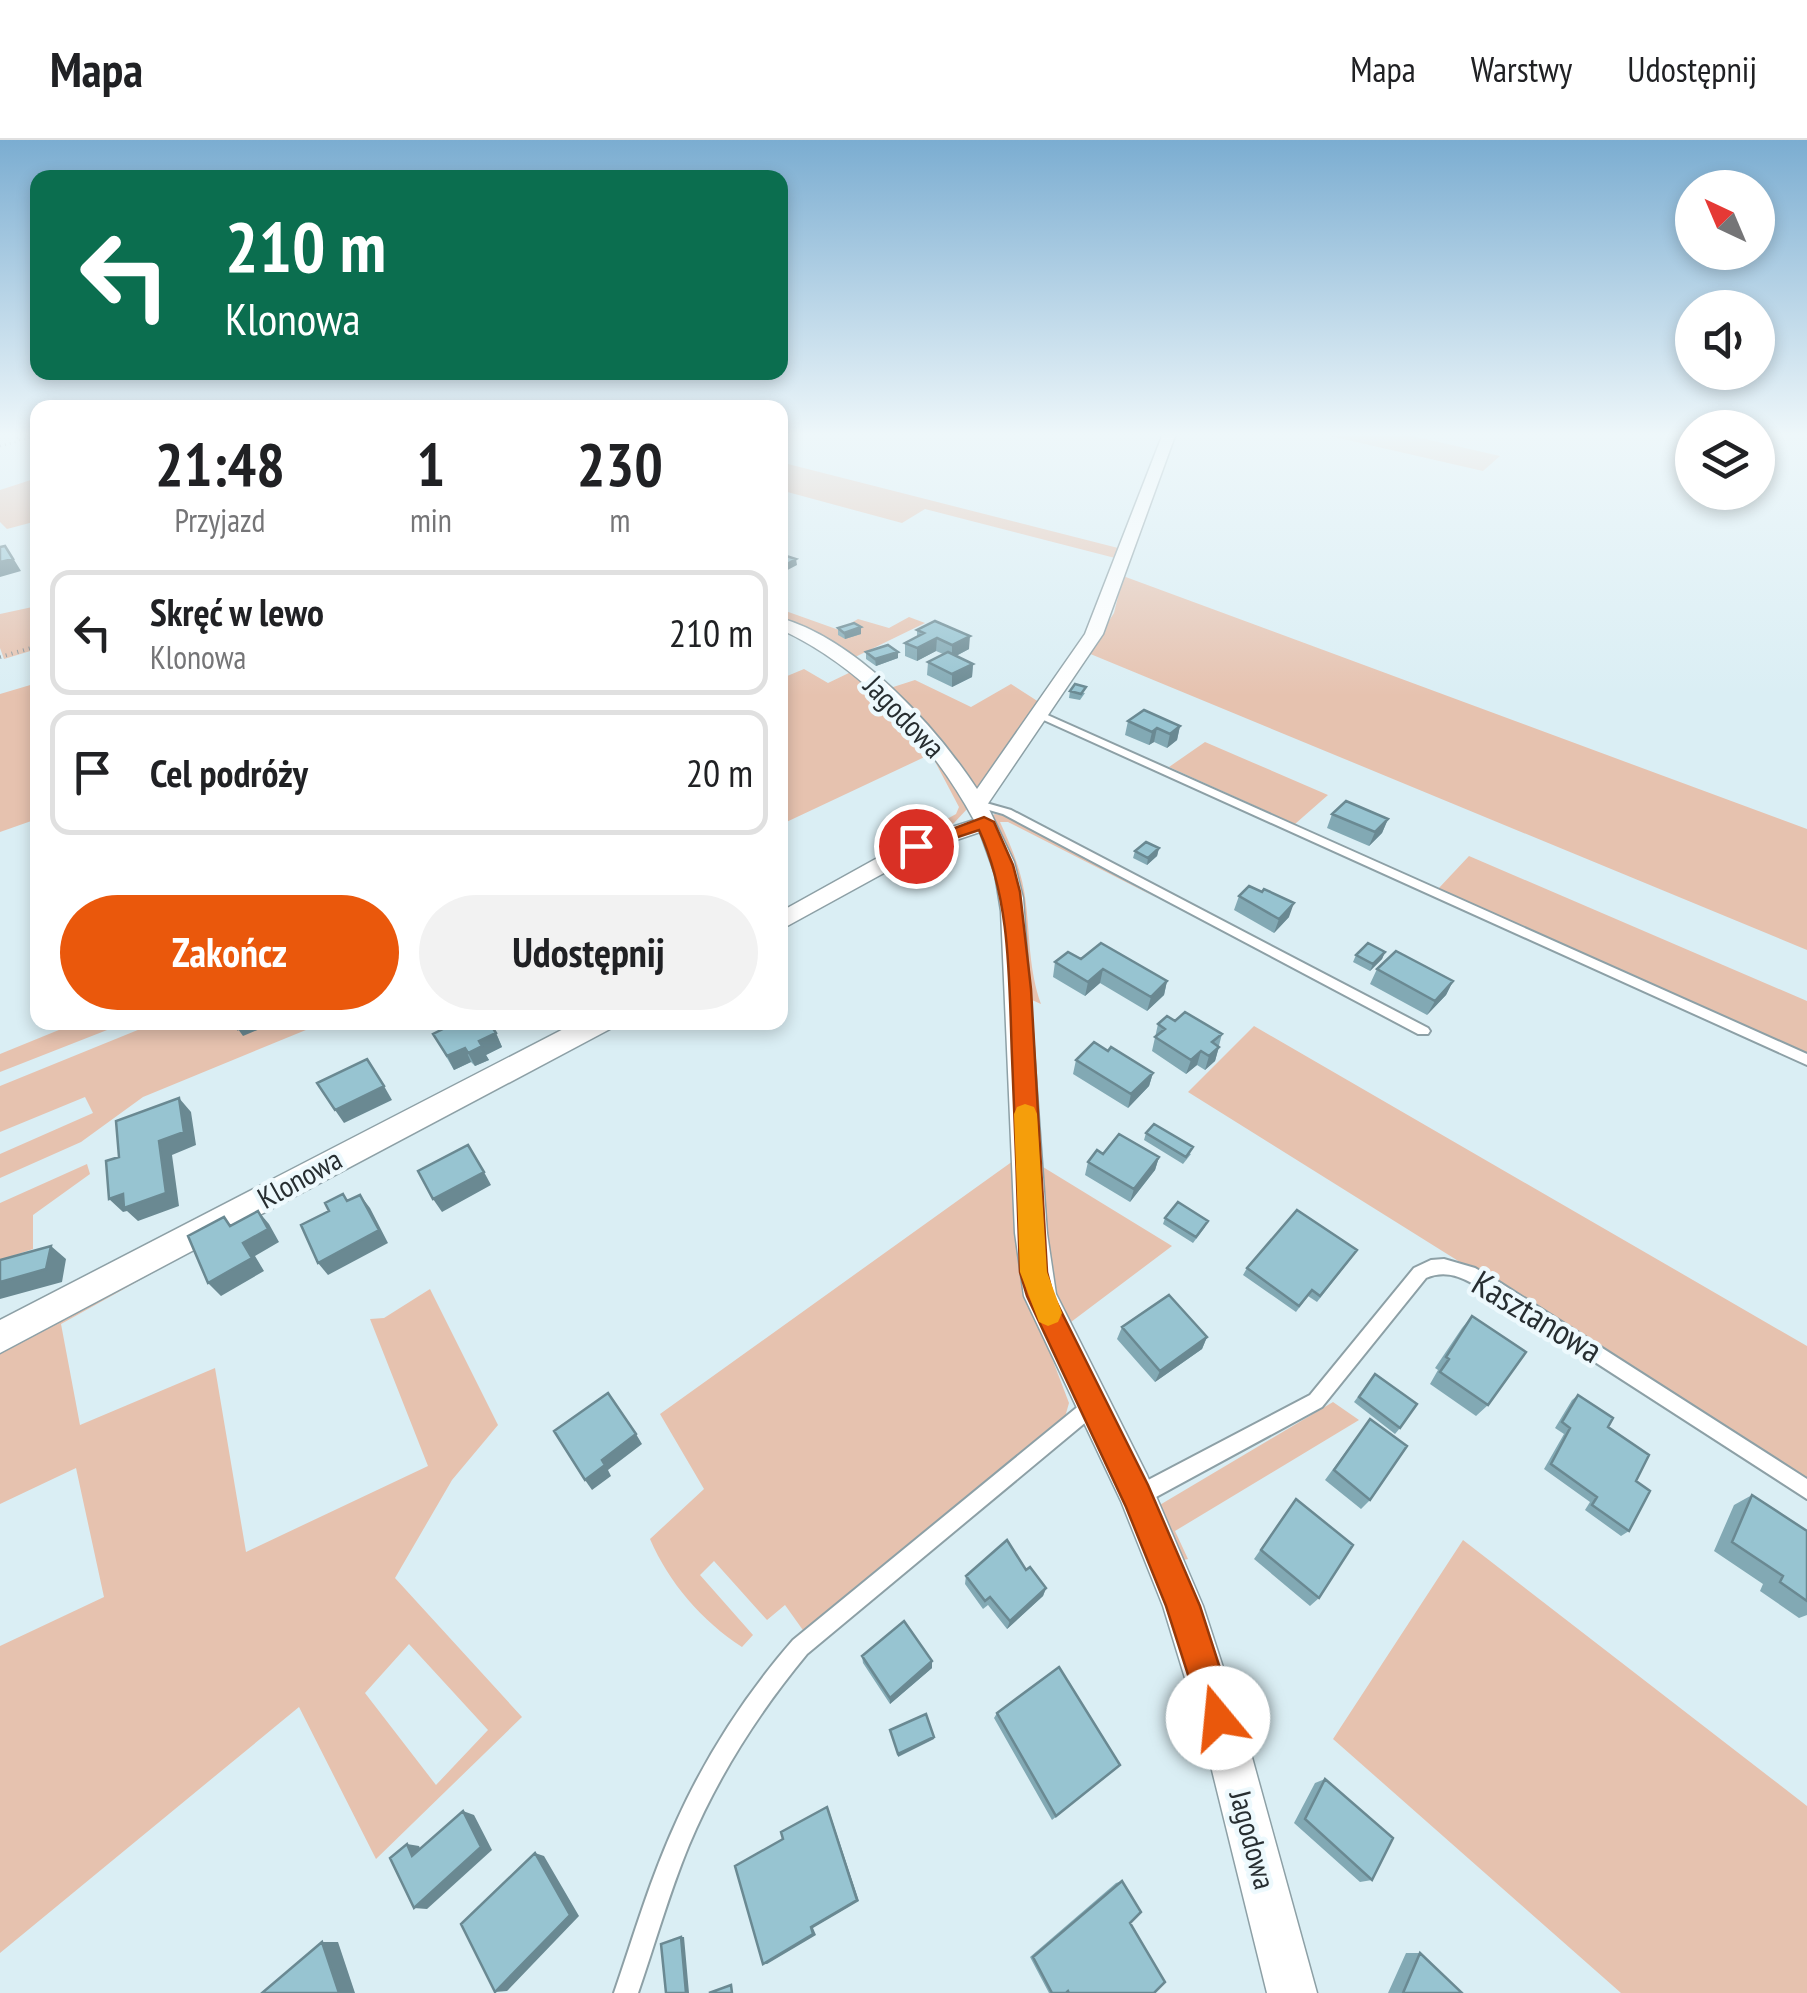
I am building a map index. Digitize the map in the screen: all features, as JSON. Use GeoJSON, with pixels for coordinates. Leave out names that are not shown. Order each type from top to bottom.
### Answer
{"type":"FeatureCollection","features":[{"type":"Feature","properties":{"kind":"street"},"geometry":{"type":"LineString","coordinates":[[788,918],[980,811],[1094,634],[1136,522]]}},
{"type":"Feature","properties":{"kind":"street","name":"Jagodowa"},"geometry":{"type":"LineString","coordinates":[[788,627],[820,642],[874,684],[940,748],[980,811],[1004,865],[1011,892],[1020,989],[1034,1272],[1040,1296],[1137,1496],[1183,1606],[1218,1718],[1292,1993]]}},
{"type":"Feature","properties":{"kind":"street","name":"Klonowa"},"geometry":{"type":"LineString","coordinates":[[0,1337],[403,1122],[586,1030]]}},
{"type":"Feature","properties":{"kind":"lane"},"geometry":{"type":"LineString","coordinates":[[1040,714],[1807,1060]]}},
{"type":"Feature","properties":{"kind":"lane"},"geometry":{"type":"LineString","coordinates":[[980,811],[1007,812],[1422,1032]]}},
{"type":"Feature","properties":{"kind":"lane","name":"Kasztanowa"},"geometry":{"type":"LineString","coordinates":[[1137,1496],[1316,1400],[1420,1273],[1439,1265],[1466,1273],[1515,1301],[1807,1490]]}},
{"type":"Feature","properties":{"kind":"lane"},"geometry":{"type":"LineString","coordinates":[[626,1993],[684,1829],[749,1712],[781,1668],[812,1636],[1093,1406]]}},
{"type":"Feature","properties":{"kind":"path"},"geometry":{"type":"LineString","coordinates":[[0,657],[30,648]]}},
{"type":"Feature","properties":{"kind":"shaded area"},"geometry":{"type":"Polygon","coordinates":[[[0,522],[30,522],[30,523],[7,529],[0,522]]]}},
{"type":"Feature","properties":{"kind":"shaded area"},"geometry":{"type":"Polygon","coordinates":[[[977,522],[1018,522],[1122,549],[1119,559],[977,522]]]}},
{"type":"Feature","properties":{"kind":"shaded area"},"geometry":{"type":"Polygon","coordinates":[[[1123,576],[1807,829],[1807,950],[1088,653],[1114,613],[1123,576]]]}},
{"type":"Feature","properties":{"kind":"shaded area"},"geometry":{"type":"Polygon","coordinates":[[[30,608],[30,651],[4,659],[0,648],[0,614],[30,608]]]}},
{"type":"Feature","properties":{"kind":"shaded area"},"geometry":{"type":"Polygon","coordinates":[[[788,612],[839,630],[858,619],[889,628],[909,617],[925,623],[851,659],[788,624],[788,612]]]}},
{"type":"Feature","properties":{"kind":"shaded area"},"geometry":{"type":"Polygon","coordinates":[[[804,669],[828,683],[853,671],[924,737],[968,808],[954,823],[788,915],[788,907],[956,814],[959,807],[931,754],[788,821],[788,676],[804,669]]]}},
{"type":"Feature","properties":{"kind":"shaded area"},"geometry":{"type":"Polygon","coordinates":[[[915,680],[971,707],[1011,684],[1042,704],[983,793],[973,792],[887,689],[915,680]]]}},
{"type":"Feature","properties":{"kind":"shaded area"},"geometry":{"type":"Polygon","coordinates":[[[30,685],[30,821],[0,832],[0,694],[30,685]]]}},
{"type":"Feature","properties":{"kind":"shaded area"},"geometry":{"type":"Polygon","coordinates":[[[1205,742],[1328,795],[1295,824],[1169,767],[1205,742]]]}},
{"type":"Feature","properties":{"kind":"shaded area"},"geometry":{"type":"Polygon","coordinates":[[[991,816],[1009,817],[1157,898],[1008,822],[1000,822],[1022,882],[1032,967],[1041,1004],[1023,996],[991,816]]]}},
{"type":"Feature","properties":{"kind":"shaded area"},"geometry":{"type":"Polygon","coordinates":[[[1469,856],[1807,1001],[1807,1055],[1438,889],[1469,856]]]}},
{"type":"Feature","properties":{"kind":"shaded area"},"geometry":{"type":"Polygon","coordinates":[[[1254,1026],[1807,1346],[1807,1479],[1188,1092],[1254,1026]]]}},
{"type":"Feature","properties":{"kind":"shaded area"},"geometry":{"type":"Polygon","coordinates":[[[59,1030],[107,1030],[0,1072],[0,1054],[59,1030]]]}},
{"type":"Feature","properties":{"kind":"shaded area"},"geometry":{"type":"Polygon","coordinates":[[[138,1030],[306,1030],[143,1097],[81,1142],[0,1178],[0,1154],[93,1113],[85,1097],[0,1132],[0,1086],[138,1030]]]}},
{"type":"Feature","properties":{"kind":"shaded area"},"geometry":{"type":"Polygon","coordinates":[[[1013,1161],[1042,1332],[1069,1403],[1065,1417],[805,1633],[785,1605],[767,1620],[714,1561],[700,1575],[753,1635],[742,1647],[688,1600],[650,1539],[704,1489],[660,1414],[1013,1161]]]}},
{"type":"Feature","properties":{"kind":"shaded area"},"geometry":{"type":"Polygon","coordinates":[[[1042,1163],[1172,1246],[1067,1325],[1055,1310],[1034,1165],[1042,1163]]]}},
{"type":"Feature","properties":{"kind":"shaded area"},"geometry":{"type":"Polygon","coordinates":[[[87,1164],[90,1174],[33,1215],[33,1249],[0,1260],[0,1203],[87,1164]]]}},
{"type":"Feature","properties":{"kind":"shaded area"},"geometry":{"type":"Polygon","coordinates":[[[275,1205],[61,1324],[80,1425],[215,1368],[246,1552],[428,1466],[370,1319],[384,1318],[430,1289],[498,1425],[452,1480],[395,1578],[522,1717],[376,1859],[299,1707],[0,1953],[0,1646],[104,1597],[76,1468],[0,1504],[0,1346],[275,1205]],[[409,1644],[365,1693],[436,1785],[488,1730],[409,1644]]]}},
{"type":"Feature","properties":{"kind":"shaded area"},"geometry":{"type":"Polygon","coordinates":[[[1333,1402],[1359,1420],[1175,1531],[1188,1559],[1179,1561],[1158,1506],[1333,1402]]]}},
{"type":"Feature","properties":{"kind":"shaded area"},"geometry":{"type":"Polygon","coordinates":[[[1463,1540],[1807,1806],[1807,1993],[1621,1993],[1333,1739],[1463,1540]]]}},
{"type":"Feature","properties":{"kind":"building"},"geometry":{"type":"Polygon","coordinates":[[[5,546],[13,559],[0,562],[0,547],[5,546]]]}},
{"type":"Feature","properties":{"kind":"building"},"geometry":{"type":"Polygon","coordinates":[[[935,621],[970,636],[952,645],[937,638],[917,648],[905,643],[924,633],[917,630],[935,621]]]}},
{"type":"Feature","properties":{"kind":"building"},"geometry":{"type":"Polygon","coordinates":[[[854,623],[861,627],[844,633],[838,628],[854,623]]]}},
{"type":"Feature","properties":{"kind":"building"},"geometry":{"type":"Polygon","coordinates":[[[888,645],[898,652],[875,659],[866,652],[888,645]]]}},
{"type":"Feature","properties":{"kind":"building"},"geometry":{"type":"Polygon","coordinates":[[[948,652],[973,664],[952,674],[928,662],[948,652]]]}},
{"type":"Feature","properties":{"kind":"building"},"geometry":{"type":"Polygon","coordinates":[[[1075,684],[1086,687],[1081,694],[1070,691],[1075,684]]]}},
{"type":"Feature","properties":{"kind":"building"},"geometry":{"type":"Polygon","coordinates":[[[1144,710],[1180,726],[1170,734],[1157,728],[1152,732],[1128,721],[1144,710]]]}},
{"type":"Feature","properties":{"kind":"building"},"geometry":{"type":"Polygon","coordinates":[[[1346,801],[1388,819],[1375,832],[1332,814],[1346,801]]]}},
{"type":"Feature","properties":{"kind":"building"},"geometry":{"type":"Polygon","coordinates":[[[1146,842],[1159,848],[1148,858],[1135,851],[1146,842]]]}},
{"type":"Feature","properties":{"kind":"building"},"geometry":{"type":"Polygon","coordinates":[[[1249,886],[1294,903],[1279,919],[1239,896],[1249,886]]]}},
{"type":"Feature","properties":{"kind":"building"},"geometry":{"type":"Polygon","coordinates":[[[1101,943],[1167,981],[1151,997],[1103,969],[1088,982],[1055,962],[1068,952],[1081,959],[1101,943]]]}},
{"type":"Feature","properties":{"kind":"building"},"geometry":{"type":"Polygon","coordinates":[[[1368,943],[1385,952],[1373,964],[1356,955],[1368,943]]]}},
{"type":"Feature","properties":{"kind":"building"},"geometry":{"type":"Polygon","coordinates":[[[1396,951],[1453,981],[1435,1001],[1377,969],[1396,951]]]}},
{"type":"Feature","properties":{"kind":"building"},"geometry":{"type":"Polygon","coordinates":[[[1185,1012],[1222,1034],[1212,1042],[1219,1047],[1209,1056],[1201,1051],[1191,1060],[1155,1037],[1165,1029],[1158,1024],[1167,1016],[1175,1021],[1185,1012]]]}},
{"type":"Feature","properties":{"kind":"building"},"geometry":{"type":"Polygon","coordinates":[[[441,1030],[496,1033],[479,1041],[482,1046],[468,1053],[465,1048],[447,1056],[433,1034],[441,1030]]]}},
{"type":"Feature","properties":{"kind":"building"},"geometry":{"type":"Polygon","coordinates":[[[1094,1042],[1108,1051],[1111,1047],[1153,1073],[1131,1094],[1076,1060],[1094,1042]]]}},
{"type":"Feature","properties":{"kind":"building"},"geometry":{"type":"Polygon","coordinates":[[[367,1059],[384,1086],[335,1110],[317,1083],[367,1059]]]}},
{"type":"Feature","properties":{"kind":"building"},"geometry":{"type":"Polygon","coordinates":[[[179,1098],[184,1132],[159,1141],[166,1193],[124,1208],[123,1194],[109,1199],[106,1161],[119,1157],[116,1121],[179,1098]]]}},
{"type":"Feature","properties":{"kind":"building"},"geometry":{"type":"Polygon","coordinates":[[[1154,1124],[1193,1147],[1186,1157],[1146,1133],[1154,1124]]]}},
{"type":"Feature","properties":{"kind":"building"},"geometry":{"type":"Polygon","coordinates":[[[1119,1134],[1159,1157],[1134,1189],[1088,1162],[1097,1150],[1103,1154],[1119,1134]]]}},
{"type":"Feature","properties":{"kind":"building"},"geometry":{"type":"Polygon","coordinates":[[[468,1145],[484,1172],[433,1199],[418,1171],[468,1145]]]}},
{"type":"Feature","properties":{"kind":"building"},"geometry":{"type":"Polygon","coordinates":[[[343,1194],[347,1201],[360,1195],[379,1230],[318,1263],[301,1225],[329,1211],[325,1203],[343,1194]]]}},
{"type":"Feature","properties":{"kind":"building"},"geometry":{"type":"Polygon","coordinates":[[[1178,1202],[1208,1221],[1196,1237],[1165,1218],[1178,1202]]]}},
{"type":"Feature","properties":{"kind":"building"},"geometry":{"type":"Polygon","coordinates":[[[1297,1210],[1357,1250],[1320,1296],[1312,1290],[1299,1306],[1247,1268],[1297,1210]]]}},
{"type":"Feature","properties":{"kind":"building"},"geometry":{"type":"Polygon","coordinates":[[[258,1211],[268,1229],[243,1243],[252,1258],[208,1283],[188,1236],[224,1217],[230,1226],[258,1211]]]}},
{"type":"Feature","properties":{"kind":"building"},"geometry":{"type":"Polygon","coordinates":[[[51,1246],[46,1269],[0,1282],[0,1260],[51,1246]]]}},
{"type":"Feature","properties":{"kind":"building"},"geometry":{"type":"Polygon","coordinates":[[[1169,1295],[1207,1337],[1160,1371],[1122,1327],[1169,1295]]]}},
{"type":"Feature","properties":{"kind":"building"},"geometry":{"type":"Polygon","coordinates":[[[1472,1316],[1526,1352],[1488,1405],[1440,1372],[1472,1316]]]}},
{"type":"Feature","properties":{"kind":"building"},"geometry":{"type":"Polygon","coordinates":[[[1375,1374],[1417,1404],[1400,1428],[1359,1397],[1375,1374]]]}},
{"type":"Feature","properties":{"kind":"building"},"geometry":{"type":"Polygon","coordinates":[[[608,1393],[636,1434],[602,1460],[605,1465],[585,1480],[554,1431],[608,1393]]]}},
{"type":"Feature","properties":{"kind":"building"},"geometry":{"type":"Polygon","coordinates":[[[1578,1395],[1613,1418],[1608,1427],[1649,1455],[1636,1481],[1650,1491],[1629,1531],[1592,1505],[1597,1497],[1551,1464],[1570,1428],[1562,1422],[1578,1395]]]}},
{"type":"Feature","properties":{"kind":"building"},"geometry":{"type":"Polygon","coordinates":[[[1370,1419],[1407,1446],[1370,1500],[1334,1470],[1370,1419]]]}},
{"type":"Feature","properties":{"kind":"building"},"geometry":{"type":"Polygon","coordinates":[[[1752,1495],[1807,1531],[1807,1601],[1780,1582],[1783,1576],[1732,1542],[1752,1495]]]}},
{"type":"Feature","properties":{"kind":"building"},"geometry":{"type":"Polygon","coordinates":[[[1296,1499],[1353,1545],[1319,1598],[1261,1550],[1296,1499]]]}},
{"type":"Feature","properties":{"kind":"building"},"geometry":{"type":"Polygon","coordinates":[[[1007,1540],[1026,1570],[1030,1567],[1046,1588],[1010,1621],[990,1597],[985,1601],[966,1576],[1007,1540]]]}},
{"type":"Feature","properties":{"kind":"building"},"geometry":{"type":"Polygon","coordinates":[[[904,1621],[932,1661],[890,1698],[862,1656],[904,1621]]]}},
{"type":"Feature","properties":{"kind":"building"},"geometry":{"type":"Polygon","coordinates":[[[1059,1667],[1120,1765],[1056,1816],[997,1713],[1059,1667]]]}},
{"type":"Feature","properties":{"kind":"building"},"geometry":{"type":"Polygon","coordinates":[[[926,1714],[934,1737],[898,1754],[890,1730],[926,1714]]]}},
{"type":"Feature","properties":{"kind":"building"},"geometry":{"type":"Polygon","coordinates":[[[1325,1779],[1393,1838],[1372,1880],[1305,1819],[1325,1779]]]}},
{"type":"Feature","properties":{"kind":"building"},"geometry":{"type":"Polygon","coordinates":[[[827,1807],[857,1900],[811,1927],[813,1934],[763,1964],[735,1866],[783,1839],[781,1832],[827,1807]]]}},
{"type":"Feature","properties":{"kind":"building"},"geometry":{"type":"Polygon","coordinates":[[[463,1811],[481,1847],[414,1908],[390,1858],[407,1844],[412,1856],[463,1811]]]}},
{"type":"Feature","properties":{"kind":"building"},"geometry":{"type":"Polygon","coordinates":[[[535,1853],[570,1915],[495,1992],[461,1924],[535,1853]]]}},
{"type":"Feature","properties":{"kind":"building"},"geometry":{"type":"Polygon","coordinates":[[[1122,1881],[1141,1912],[1130,1923],[1165,1982],[1154,1993],[1052,1993],[1033,1957],[1122,1881]]]}},
{"type":"Feature","properties":{"kind":"building"},"geometry":{"type":"Polygon","coordinates":[[[681,1937],[686,1993],[666,1993],[661,1944],[681,1937]]]}},
{"type":"Feature","properties":{"kind":"building"},"geometry":{"type":"Polygon","coordinates":[[[322,1942],[339,1993],[262,1993],[322,1942]]]}},
{"type":"Feature","properties":{"kind":"building"},"geometry":{"type":"Polygon","coordinates":[[[1420,1953],[1462,1993],[1403,1993],[1420,1953]]]}},
{"type":"Feature","properties":{"kind":"building"},"geometry":{"type":"Polygon","coordinates":[[[731,1985],[732,1993],[709,1993],[731,1985]]]}},
{"type":"Feature","properties":{"kind":"slow traffic"},"geometry":{"type":"LineString","coordinates":[[1025,1114],[1031,1248],[1040,1296],[1048,1313]]}},
{"type":"Feature","properties":{"kind":"route"},"geometry":{"type":"LineString","coordinates":[[916,846],[984,822],[1004,865],[1011,892],[1020,989],[1031,1248],[1040,1296],[1137,1496],[1183,1606],[1218,1718]]}}]}
